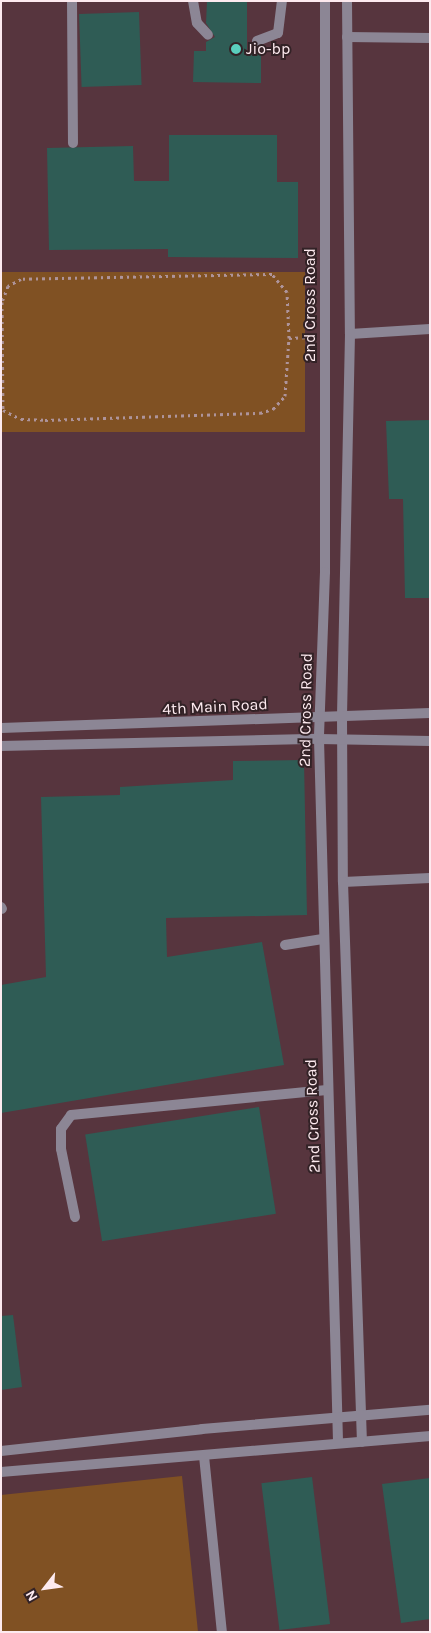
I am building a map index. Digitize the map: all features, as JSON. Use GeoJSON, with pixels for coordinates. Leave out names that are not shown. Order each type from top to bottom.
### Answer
{"type":"FeatureCollection","features":[{"type":"Feature","properties":{"kind":"street"},"geometry":{"type":"LineString","coordinates":[[72,1],[73,143]]}},
{"type":"Feature","properties":{"kind":"street"},"geometry":{"type":"LineString","coordinates":[[193,1],[198,23],[208,36]]}},
{"type":"Feature","properties":{"kind":"street"},"geometry":{"type":"LineString","coordinates":[[257,41],[278,33],[282,1]]}},
{"type":"Feature","properties":{"kind":"street","name":"2nd Cross Road"},"geometry":{"type":"LineString","coordinates":[[325,1],[325,572],[320,739],[323,939],[338,1443]]}},
{"type":"Feature","properties":{"kind":"street"},"geometry":{"type":"LineString","coordinates":[[347,1],[350,334],[341,740],[343,882],[362,1442]]}},
{"type":"Feature","properties":{"kind":"street"},"geometry":{"type":"LineString","coordinates":[[347,37],[430,38]]}},
{"type":"Feature","properties":{"kind":"street"},"geometry":{"type":"LineString","coordinates":[[350,334],[430,329]]}},
{"type":"Feature","properties":{"kind":"street","name":"4th Main Road"},"geometry":{"type":"LineString","coordinates":[[1,728],[430,713]]}},
{"type":"Feature","properties":{"kind":"street"},"geometry":{"type":"LineString","coordinates":[[1,746],[320,739],[430,741]]}},
{"type":"Feature","properties":{"kind":"street"},"geometry":{"type":"LineString","coordinates":[[343,882],[430,878]]}},
{"type":"Feature","properties":{"kind":"street"},"geometry":{"type":"LineString","coordinates":[[285,945],[323,939]]}},
{"type":"Feature","properties":{"kind":"street"},"geometry":{"type":"LineString","coordinates":[[75,1217],[61,1149],[61,1129],[71,1115],[327,1090]]}},
{"type":"Feature","properties":{"kind":"street"},"geometry":{"type":"LineString","coordinates":[[1,1451],[430,1410]]}},
{"type":"Feature","properties":{"kind":"street"},"geometry":{"type":"LineString","coordinates":[[1,1472],[430,1436]]}},
{"type":"Feature","properties":{"kind":"street"},"geometry":{"type":"LineString","coordinates":[[204,1456],[222,1632]]}},
{"type":"Feature","properties":{"kind":"path"},"geometry":{"type":"LineString","coordinates":[[272,274],[287,292],[289,338],[290,373],[285,396],[273,409],[260,413],[45,420],[21,419],[2,410],[2,302],[8,286],[21,279],[272,274]]}},
{"type":"Feature","properties":{"kind":"path"},"geometry":{"type":"LineString","coordinates":[[289,338],[325,336]]}},
{"type":"Feature","properties":{"kind":"shaded area"},"geometry":{"type":"Polygon","coordinates":[[[1,272],[305,272],[305,432],[1,432],[1,272]]]}},
{"type":"Feature","properties":{"kind":"shaded area"},"geometry":{"type":"Polygon","coordinates":[[[182,1476],[198,1632],[1,1632],[1,1495],[182,1476]]]}},
{"type":"Feature","properties":{"kind":"building"},"geometry":{"type":"Polygon","coordinates":[[[207,1],[247,1],[247,52],[261,52],[261,83],[193,82],[194,51],[206,51],[206,42],[215,37],[206,23],[207,1]]]}},
{"type":"Feature","properties":{"kind":"building"},"geometry":{"type":"Polygon","coordinates":[[[139,12],[142,85],[82,87],[79,14],[139,12]]]}},
{"type":"Feature","properties":{"kind":"building"},"geometry":{"type":"Polygon","coordinates":[[[169,135],[277,135],[277,182],[298,182],[298,258],[168,257],[168,249],[49,250],[47,148],[133,146],[134,181],[169,181],[169,135]]]}},
{"type":"Feature","properties":{"kind":"building"},"geometry":{"type":"Polygon","coordinates":[[[430,420],[430,598],[405,598],[403,499],[389,499],[386,421],[430,420]]]}},
{"type":"Feature","properties":{"kind":"building"},"geometry":{"type":"Polygon","coordinates":[[[304,760],[307,915],[166,918],[167,957],[262,942],[284,1065],[1,1113],[1,985],[46,977],[41,797],[120,795],[120,787],[233,780],[233,761],[304,760]]]}},
{"type":"Feature","properties":{"kind":"building"},"geometry":{"type":"Polygon","coordinates":[[[259,1107],[276,1214],[102,1241],[85,1135],[259,1107]]]}},
{"type":"Feature","properties":{"kind":"building"},"geometry":{"type":"Polygon","coordinates":[[[13,1315],[22,1387],[1,1390],[1,1316],[13,1315]]]}},
{"type":"Feature","properties":{"kind":"building"},"geometry":{"type":"Polygon","coordinates":[[[312,1477],[330,1624],[279,1630],[261,1483],[312,1477]]]}},
{"type":"Feature","properties":{"kind":"building"},"geometry":{"type":"Polygon","coordinates":[[[430,1478],[430,1619],[401,1623],[382,1484],[430,1478]]]}},
{"type":"Feature","properties":{"kind":"place","name":"Jio-bp"},"geometry":{"type":"Point","coordinates":[236,49]}}]}
